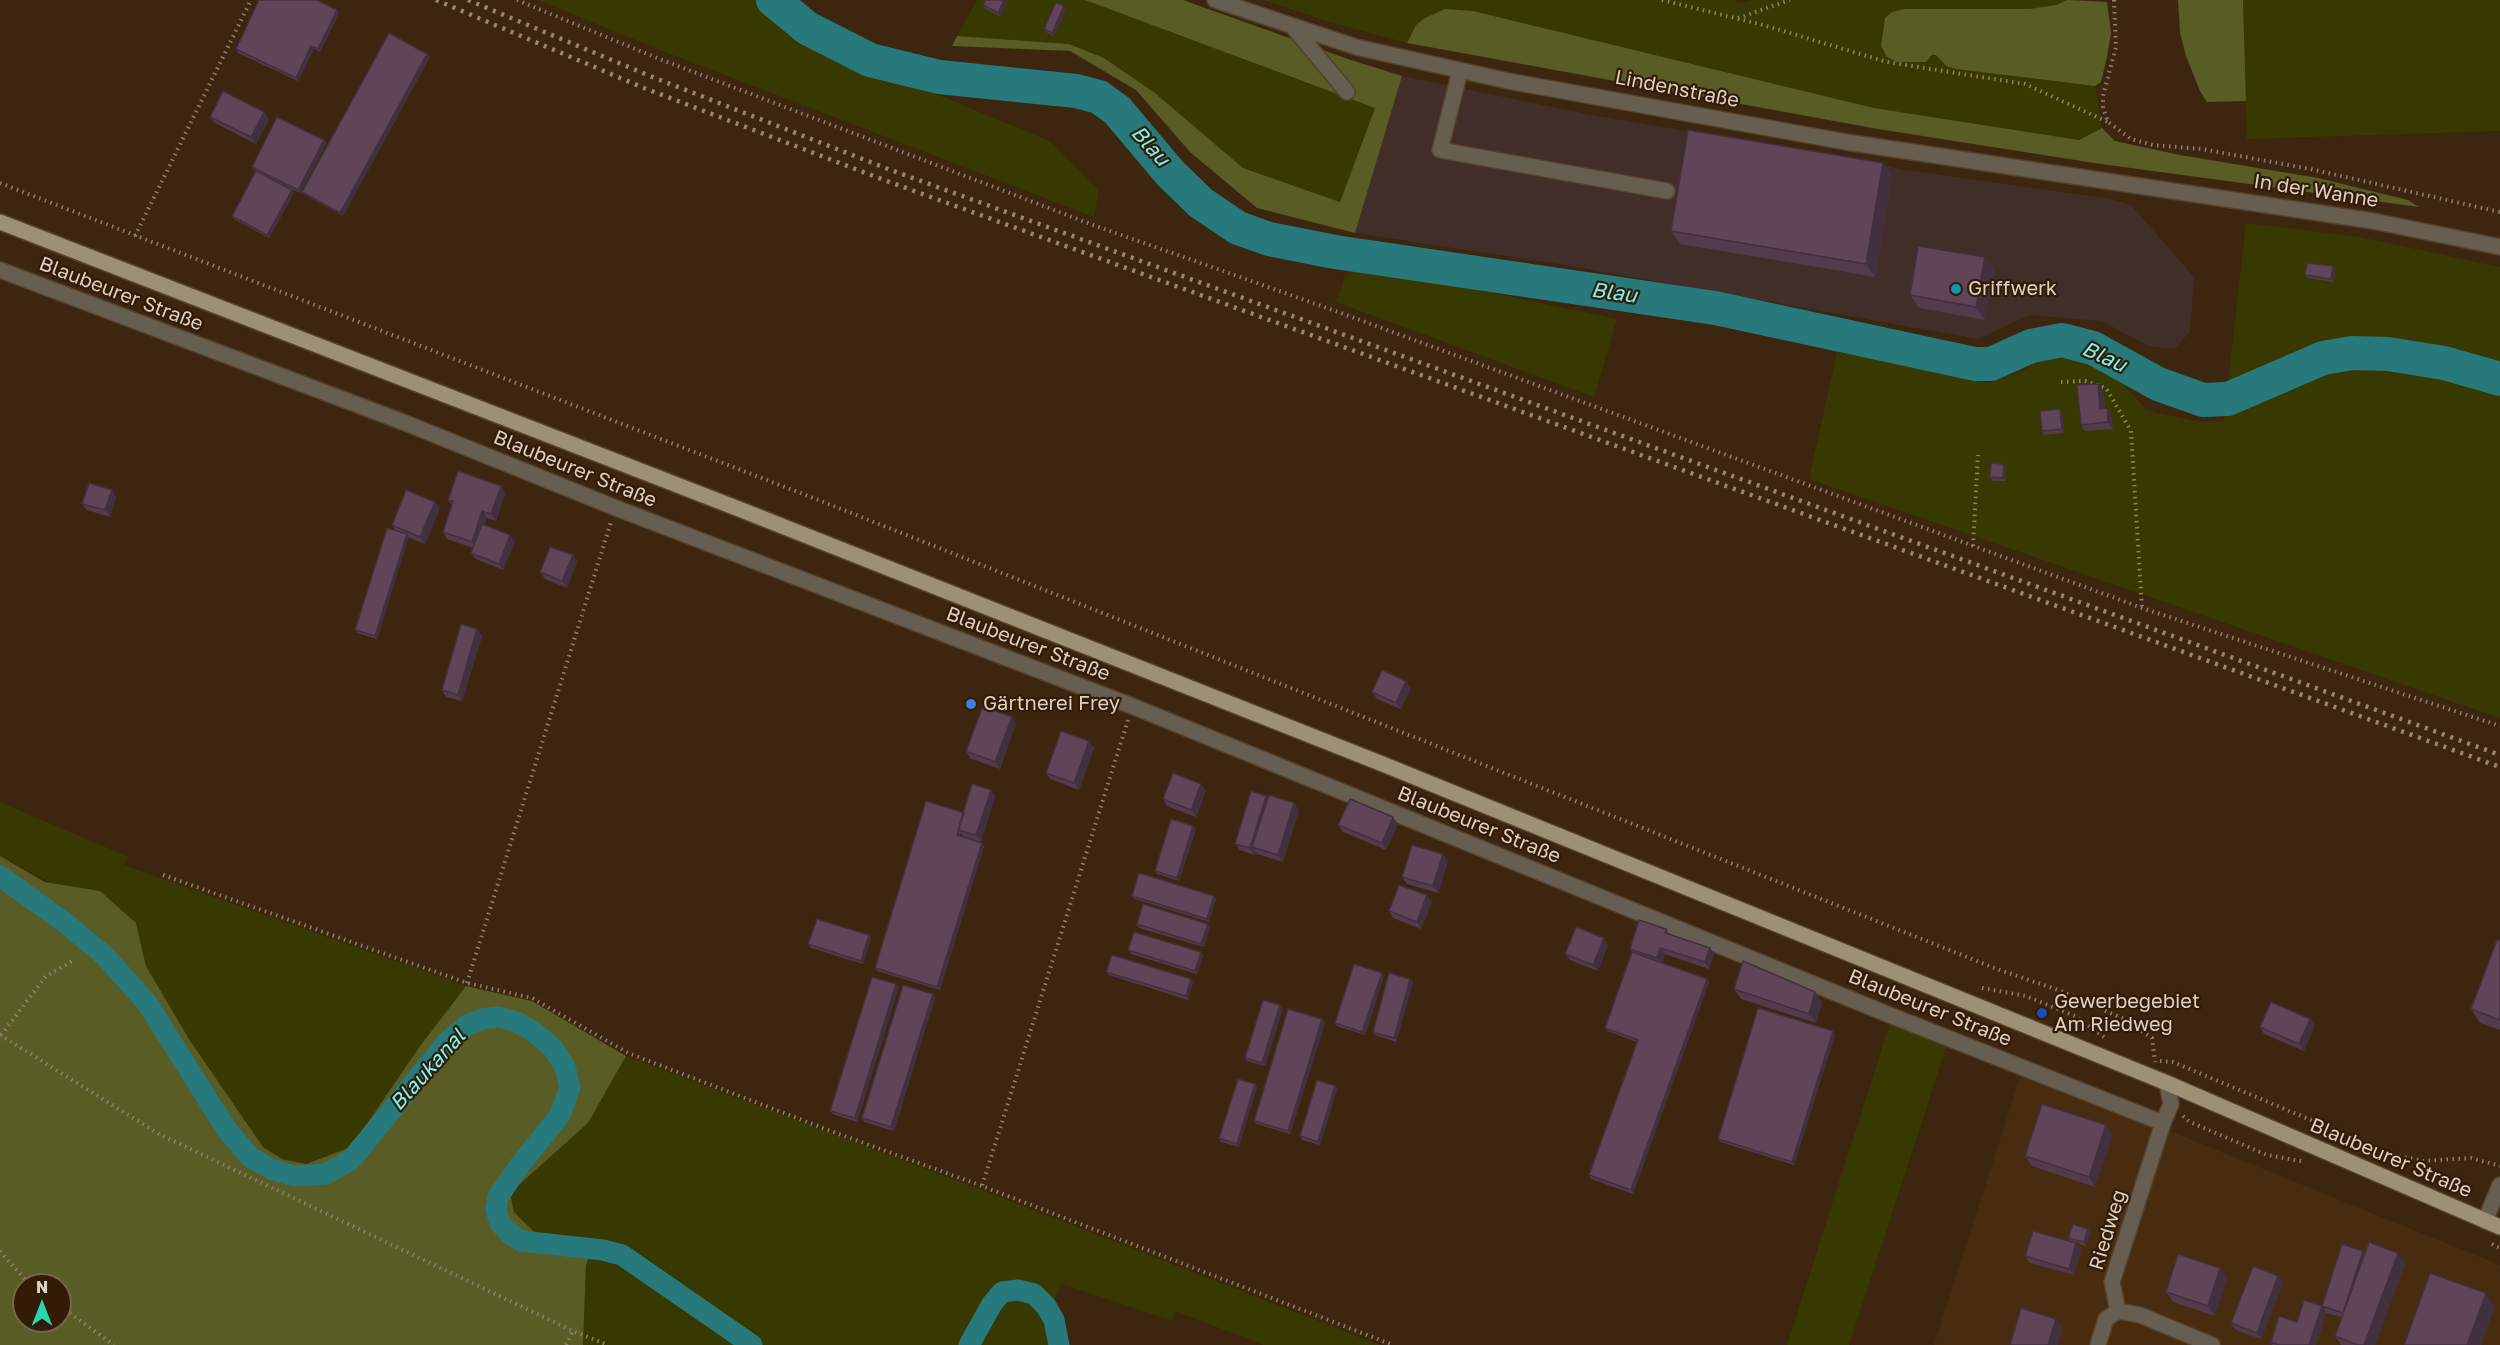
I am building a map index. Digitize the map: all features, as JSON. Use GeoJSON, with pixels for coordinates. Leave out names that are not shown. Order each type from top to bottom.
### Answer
{"type":"FeatureCollection","features":[{"type":"Feature","properties":{"kind":"main road","name":"Blaubeurer Straße"},"geometry":{"type":"LineString","coordinates":[[0,222],[728,504],[1374,760],[2161,1081],[2500,1227]]}},
{"type":"Feature","properties":{"kind":"street","name":"Lindenstraße"},"geometry":{"type":"LineString","coordinates":[[1215,0],[1356,48],[1460,71],[1846,142],[2123,184]]}},
{"type":"Feature","properties":{"kind":"street"},"geometry":{"type":"LineString","coordinates":[[1293,27],[1347,92]]}},
{"type":"Feature","properties":{"kind":"street"},"geometry":{"type":"LineString","coordinates":[[1460,71],[1440,150],[1667,191]]}},
{"type":"Feature","properties":{"kind":"street","name":"In der Wanne"},"geometry":{"type":"LineString","coordinates":[[2123,184],[2373,221],[2500,247]]}},
{"type":"Feature","properties":{"kind":"street","name":"Blaubeurer Straße"},"geometry":{"type":"LineString","coordinates":[[0,270],[403,422],[616,508],[1132,706],[1892,1016],[2163,1123]]}},
{"type":"Feature","properties":{"kind":"street"},"geometry":{"type":"LineString","coordinates":[[2161,1081],[2171,1104],[2163,1123]]}},
{"type":"Feature","properties":{"kind":"street","name":"Riedweg"},"geometry":{"type":"LineString","coordinates":[[2118,1311],[2112,1282],[2163,1123]]}},
{"type":"Feature","properties":{"kind":"street"},"geometry":{"type":"LineString","coordinates":[[2485,1221],[2500,1185]]}},
{"type":"Feature","properties":{"kind":"street"},"geometry":{"type":"LineString","coordinates":[[2098,1345],[2106,1319],[2118,1311],[2140,1315],[2212,1345]]}},
{"type":"Feature","properties":{"kind":"path"},"geometry":{"type":"LineString","coordinates":[[135,236],[251,0]]}},
{"type":"Feature","properties":{"kind":"path"},"geometry":{"type":"LineString","coordinates":[[517,0],[657,58],[1093,225],[1330,309],[2142,608],[2500,726]]}},
{"type":"Feature","properties":{"kind":"path"},"geometry":{"type":"LineString","coordinates":[[1662,0],[1737,18],[1887,62],[2025,84],[2108,122],[2131,139],[2153,145],[2202,149],[2310,169],[2500,212]]}},
{"type":"Feature","properties":{"kind":"path"},"geometry":{"type":"LineString","coordinates":[[1737,18],[1790,0]]}},
{"type":"Feature","properties":{"kind":"path"},"geometry":{"type":"LineString","coordinates":[[2108,122],[2103,108],[2103,96],[2116,46],[2114,0]]}},
{"type":"Feature","properties":{"kind":"path"},"geometry":{"type":"LineString","coordinates":[[0,183],[821,501],[1975,960],[2061,991],[2124,1019],[2152,1038],[2161,1081]]}},
{"type":"Feature","properties":{"kind":"path"},"geometry":{"type":"LineString","coordinates":[[2061,382],[2085,381],[2106,388],[2131,431],[2142,608]]}},
{"type":"Feature","properties":{"kind":"path"},"geometry":{"type":"LineString","coordinates":[[1973,546],[1978,455]]}},
{"type":"Feature","properties":{"kind":"path"},"geometry":{"type":"LineString","coordinates":[[466,983],[616,508]]}},
{"type":"Feature","properties":{"kind":"path"},"geometry":{"type":"LineString","coordinates":[[982,1185],[1132,706]]}},
{"type":"Feature","properties":{"kind":"path"},"geometry":{"type":"LineString","coordinates":[[163,875],[466,983],[532,998],[628,1053],[828,1130],[982,1185],[1394,1345]]}},
{"type":"Feature","properties":{"kind":"path"},"geometry":{"type":"LineString","coordinates":[[75,960],[46,975],[0,1035],[159,1134],[573,1331],[608,1345]]}},
{"type":"Feature","properties":{"kind":"path"},"geometry":{"type":"LineString","coordinates":[[2155,1060],[2173,1062],[2394,1155],[2423,1161],[2471,1158],[2500,1166]]}},
{"type":"Feature","properties":{"kind":"path"},"geometry":{"type":"LineString","coordinates":[[0,1251],[19,1273]]}},
{"type":"Feature","properties":{"kind":"path"},"geometry":{"type":"LineString","coordinates":[[72,1315],[114,1345]]}},
{"type":"Feature","properties":{"kind":"path"},"geometry":{"type":"LineString","coordinates":[[566,1345],[573,1331]]}},
{"type":"Feature","properties":{"kind":"shaded area"},"geometry":{"type":"Polygon","coordinates":[[[539,0],[758,0],[799,37],[866,70],[946,98],[1049,141],[1099,190],[1094,217],[660,50],[539,0]]]}},
{"type":"Feature","properties":{"kind":"shaded area"},"geometry":{"type":"Polygon","coordinates":[[[977,0],[1085,0],[1375,108],[1340,202],[1243,168],[1155,93],[1104,58],[1069,44],[957,36],[977,0]]]}},
{"type":"Feature","properties":{"kind":"shaded area"},"geometry":{"type":"Polygon","coordinates":[[[1264,0],[1733,0],[1741,3],[1752,0],[2067,0],[2056,5],[2029,9],[1904,9],[1885,18],[1881,46],[1883,52],[1929,58],[1936,55],[1946,66],[1956,69],[2095,86],[2102,128],[2079,140],[1874,108],[1473,11],[1445,9],[1425,18],[1416,25],[1407,43],[1326,21],[1264,0]]]}},
{"type":"Feature","properties":{"kind":"shaded area"},"geometry":{"type":"Polygon","coordinates":[[[2243,0],[2500,0],[2500,131],[2247,139],[2243,0]]]}},
{"type":"Feature","properties":{"kind":"shaded area"},"geometry":{"type":"Polygon","coordinates":[[[1402,76],[1587,114],[1913,171],[2111,199],[2131,205],[2194,277],[2190,332],[2174,349],[2149,346],[2101,321],[2029,315],[1978,339],[1559,264],[1355,233],[1402,76]]]}},
{"type":"Feature","properties":{"kind":"shaded area"},"geometry":{"type":"Polygon","coordinates":[[[2246,223],[2360,237],[2500,267],[2500,718],[1809,479],[1837,352],[1990,383],[2024,370],[2043,357],[2063,357],[2097,366],[2119,380],[2148,411],[2201,422],[2224,421],[2246,223]]]}},
{"type":"Feature","properties":{"kind":"shaded area"},"geometry":{"type":"Polygon","coordinates":[[[1350,263],[1617,319],[1594,397],[1336,302],[1350,263]]]}},
{"type":"Feature","properties":{"kind":"shaded area"},"geometry":{"type":"Polygon","coordinates":[[[0,802],[129,857],[123,865],[466,986],[420,1046],[351,1147],[306,1164],[281,1159],[263,1147],[189,1039],[146,966],[136,923],[100,891],[51,883],[0,856],[0,802]]]}},
{"type":"Feature","properties":{"kind":"shaded area"},"geometry":{"type":"Polygon","coordinates":[[[1891,1020],[1948,1042],[1849,1345],[1787,1345],[1891,1020]]]}},
{"type":"Feature","properties":{"kind":"shaded area"},"geometry":{"type":"Polygon","coordinates":[[[626,1056],[987,1192],[1380,1345],[1264,1345],[1175,1311],[1173,1321],[1062,1284],[1053,1302],[1062,1317],[1067,1345],[583,1345],[586,1265],[594,1245],[564,1242],[535,1234],[514,1212],[510,1193],[588,1123],[626,1056]]]}},
{"type":"Feature","properties":{"kind":"shaded area"},"geometry":{"type":"Polygon","coordinates":[[[2022,1071],[2500,1265],[2500,1345],[1934,1345],[2022,1071]]]}},
{"type":"Feature","properties":{"kind":"green space"},"geometry":{"type":"Polygon","coordinates":[[[1085,0],[1183,0],[1402,76],[1355,233],[1257,208],[1190,152],[1136,90],[1070,51],[952,46],[957,36],[1069,44],[1104,58],[1155,93],[1243,168],[1340,202],[1375,108],[1085,0]]]}},
{"type":"Feature","properties":{"kind":"green space"},"geometry":{"type":"Polygon","coordinates":[[[2067,0],[2107,2],[2111,33],[2101,82],[2095,86],[1956,69],[1946,66],[1936,55],[1932,55],[1926,62],[1897,62],[1887,57],[1881,46],[1885,18],[1892,12],[1904,9],[2029,9],[2056,5],[2067,0]]]}},
{"type":"Feature","properties":{"kind":"green space"},"geometry":{"type":"Polygon","coordinates":[[[2178,0],[2243,0],[2246,101],[2207,102],[2186,56],[2180,33],[2178,0]]]}},
{"type":"Feature","properties":{"kind":"green space"},"geometry":{"type":"Polygon","coordinates":[[[1445,9],[1473,11],[1874,108],[2079,140],[2102,128],[2115,141],[2180,155],[2318,178],[2408,200],[2419,207],[2094,163],[1878,129],[1407,43],[1416,25],[1445,9]]]}},
{"type":"Feature","properties":{"kind":"green space"},"geometry":{"type":"Polygon","coordinates":[[[0,856],[45,882],[100,891],[136,923],[146,966],[189,1039],[263,1147],[282,1159],[306,1164],[351,1147],[420,1046],[466,986],[532,1001],[626,1056],[588,1123],[510,1193],[514,1212],[535,1233],[564,1242],[594,1244],[586,1265],[583,1345],[0,1345],[0,856]]]}},
{"type":"Feature","properties":{"kind":"building"},"geometry":{"type":"Polygon","coordinates":[[[259,0],[317,0],[337,10],[318,49],[311,46],[296,78],[236,49],[259,0]]]}},
{"type":"Feature","properties":{"kind":"building"},"geometry":{"type":"Polygon","coordinates":[[[986,0],[1004,0],[998,13],[983,5],[986,0]]]}},
{"type":"Feature","properties":{"kind":"building"},"geometry":{"type":"Polygon","coordinates":[[[1056,2],[1064,6],[1052,33],[1044,29],[1056,2]]]}},
{"type":"Feature","properties":{"kind":"building"},"geometry":{"type":"Polygon","coordinates":[[[389,33],[427,54],[340,213],[302,192],[389,33]]]}},
{"type":"Feature","properties":{"kind":"building"},"geometry":{"type":"Polygon","coordinates":[[[223,91],[264,112],[251,137],[210,117],[223,91]]]}},
{"type":"Feature","properties":{"kind":"building"},"geometry":{"type":"Polygon","coordinates":[[[277,117],[324,140],[298,190],[252,167],[277,117]]]}},
{"type":"Feature","properties":{"kind":"building"},"geometry":{"type":"Polygon","coordinates":[[[1688,130],[1883,163],[1866,264],[1671,231],[1688,130]]]}},
{"type":"Feature","properties":{"kind":"building"},"geometry":{"type":"Polygon","coordinates":[[[256,171],[292,190],[267,235],[232,216],[256,171]]]}},
{"type":"Feature","properties":{"kind":"building","name":"Griffwerk"},"geometry":{"type":"Polygon","coordinates":[[[1918,246],[1985,257],[1976,307],[1910,295],[1918,246]]]}},
{"type":"Feature","properties":{"kind":"building"},"geometry":{"type":"Polygon","coordinates":[[[2307,263],[2333,266],[2331,279],[2305,275],[2307,263]]]}},
{"type":"Feature","properties":{"kind":"building"},"geometry":{"type":"Polygon","coordinates":[[[2098,384],[2100,409],[2107,408],[2108,422],[2081,425],[2077,385],[2098,384]]]}},
{"type":"Feature","properties":{"kind":"building"},"geometry":{"type":"Polygon","coordinates":[[[2060,409],[2062,429],[2042,431],[2040,411],[2060,409]]]}},
{"type":"Feature","properties":{"kind":"building"},"geometry":{"type":"Polygon","coordinates":[[[1991,463],[2004,464],[2003,478],[1990,477],[1991,463]]]}},
{"type":"Feature","properties":{"kind":"building"},"geometry":{"type":"Polygon","coordinates":[[[458,471],[501,486],[491,514],[482,511],[472,542],[443,532],[453,501],[448,500],[458,471]]]}},
{"type":"Feature","properties":{"kind":"building"},"geometry":{"type":"Polygon","coordinates":[[[89,483],[112,490],[105,510],[82,504],[89,483]]]}},
{"type":"Feature","properties":{"kind":"building"},"geometry":{"type":"Polygon","coordinates":[[[406,490],[435,502],[420,537],[392,525],[406,490]]]}},
{"type":"Feature","properties":{"kind":"building"},"geometry":{"type":"Polygon","coordinates":[[[482,524],[510,535],[499,564],[471,553],[482,524]]]}},
{"type":"Feature","properties":{"kind":"building"},"geometry":{"type":"Polygon","coordinates":[[[387,528],[407,534],[375,636],[355,630],[387,528]]]}},
{"type":"Feature","properties":{"kind":"building"},"geometry":{"type":"Polygon","coordinates":[[[550,547],[573,555],[562,581],[540,572],[550,547]]]}},
{"type":"Feature","properties":{"kind":"building"},"geometry":{"type":"Polygon","coordinates":[[[461,624],[477,629],[458,695],[442,690],[461,624]]]}},
{"type":"Feature","properties":{"kind":"building"},"geometry":{"type":"Polygon","coordinates":[[[1382,670],[1406,681],[1396,703],[1372,692],[1382,670]]]}},
{"type":"Feature","properties":{"kind":"building"},"geometry":{"type":"Polygon","coordinates":[[[983,706],[1012,717],[995,762],[966,751],[983,706]]]}},
{"type":"Feature","properties":{"kind":"building"},"geometry":{"type":"Polygon","coordinates":[[[1061,731],[1089,741],[1074,783],[1046,773],[1061,731]]]}},
{"type":"Feature","properties":{"kind":"building"},"geometry":{"type":"Polygon","coordinates":[[[1173,773],[1201,784],[1191,810],[1163,799],[1173,773]]]}},
{"type":"Feature","properties":{"kind":"building"},"geometry":{"type":"Polygon","coordinates":[[[972,784],[991,790],[976,835],[958,830],[972,784]]]}},
{"type":"Feature","properties":{"kind":"building"},"geometry":{"type":"Polygon","coordinates":[[[1251,791],[1266,796],[1250,848],[1235,844],[1251,791]]]}},
{"type":"Feature","properties":{"kind":"building"},"geometry":{"type":"Polygon","coordinates":[[[1269,795],[1294,803],[1278,855],[1252,847],[1269,795]]]}},
{"type":"Feature","properties":{"kind":"building"},"geometry":{"type":"Polygon","coordinates":[[[1350,799],[1393,817],[1382,843],[1338,825],[1350,799]]]}},
{"type":"Feature","properties":{"kind":"building"},"geometry":{"type":"Polygon","coordinates":[[[926,801],[964,813],[957,835],[982,843],[937,987],[875,968],[926,801]]]}},
{"type":"Feature","properties":{"kind":"building"},"geometry":{"type":"Polygon","coordinates":[[[1171,819],[1193,826],[1177,878],[1155,871],[1171,819]]]}},
{"type":"Feature","properties":{"kind":"building"},"geometry":{"type":"Polygon","coordinates":[[[1412,845],[1443,854],[1433,886],[1402,877],[1412,845]]]}},
{"type":"Feature","properties":{"kind":"building"},"geometry":{"type":"Polygon","coordinates":[[[1139,873],[1214,896],[1207,919],[1132,896],[1139,873]]]}},
{"type":"Feature","properties":{"kind":"building"},"geometry":{"type":"Polygon","coordinates":[[[1399,885],[1427,895],[1417,922],[1389,911],[1399,885]]]}},
{"type":"Feature","properties":{"kind":"building"},"geometry":{"type":"Polygon","coordinates":[[[1143,904],[1208,924],[1201,944],[1137,924],[1143,904]]]}},
{"type":"Feature","properties":{"kind":"building"},"geometry":{"type":"Polygon","coordinates":[[[817,919],[869,935],[861,961],[808,944],[817,919]]]}},
{"type":"Feature","properties":{"kind":"building"},"geometry":{"type":"Polygon","coordinates":[[[1639,920],[1666,929],[1665,933],[1710,948],[1705,962],[1660,948],[1657,958],[1630,949],[1639,920]]]}},
{"type":"Feature","properties":{"kind":"building"},"geometry":{"type":"Polygon","coordinates":[[[1576,927],[1604,938],[1593,965],[1565,954],[1576,927]]]}},
{"type":"Feature","properties":{"kind":"building"},"geometry":{"type":"Polygon","coordinates":[[[1134,932],[1201,952],[1195,971],[1128,950],[1134,932]]]}},
{"type":"Feature","properties":{"kind":"building"},"geometry":{"type":"Polygon","coordinates":[[[2497,940],[2500,941],[2500,1020],[2471,1009],[2497,940]]]}},
{"type":"Feature","properties":{"kind":"building"},"geometry":{"type":"Polygon","coordinates":[[[1632,952],[1707,979],[1631,1190],[1589,1175],[1638,1040],[1605,1028],[1632,952]]]}},
{"type":"Feature","properties":{"kind":"building"},"geometry":{"type":"Polygon","coordinates":[[[1112,955],[1191,979],[1186,996],[1106,972],[1112,955]]]}},
{"type":"Feature","properties":{"kind":"building"},"geometry":{"type":"Polygon","coordinates":[[[1743,961],[1815,992],[1809,1014],[1734,989],[1743,961]]]}},
{"type":"Feature","properties":{"kind":"building"},"geometry":{"type":"Polygon","coordinates":[[[1354,964],[1382,973],[1362,1032],[1335,1023],[1354,964]]]}},
{"type":"Feature","properties":{"kind":"building"},"geometry":{"type":"Polygon","coordinates":[[[1389,973],[1410,979],[1394,1038],[1373,1032],[1389,973]]]}},
{"type":"Feature","properties":{"kind":"building"},"geometry":{"type":"Polygon","coordinates":[[[872,977],[896,984],[855,1118],[830,1111],[872,977]]]}},
{"type":"Feature","properties":{"kind":"building"},"geometry":{"type":"Polygon","coordinates":[[[903,985],[933,994],[891,1127],[862,1118],[903,985]]]}},
{"type":"Feature","properties":{"kind":"building"},"geometry":{"type":"Polygon","coordinates":[[[1263,1000],[1280,1005],[1262,1063],[1245,1058],[1263,1000]]]}},
{"type":"Feature","properties":{"kind":"building"},"geometry":{"type":"Polygon","coordinates":[[[2271,1002],[2310,1019],[2299,1044],[2260,1027],[2271,1002]]]}},
{"type":"Feature","properties":{"kind":"building"},"geometry":{"type":"Polygon","coordinates":[[[1758,1008],[1833,1031],[1792,1162],[1718,1139],[1758,1008]]]}},
{"type":"Feature","properties":{"kind":"building"},"geometry":{"type":"Polygon","coordinates":[[[1288,1009],[1322,1019],[1288,1131],[1254,1121],[1288,1009]]]}},
{"type":"Feature","properties":{"kind":"building"},"geometry":{"type":"Polygon","coordinates":[[[1238,1079],[1255,1084],[1237,1144],[1219,1138],[1238,1079]]]}},
{"type":"Feature","properties":{"kind":"building"},"geometry":{"type":"Polygon","coordinates":[[[1317,1080],[1335,1086],[1318,1142],[1300,1136],[1317,1080]]]}},
{"type":"Feature","properties":{"kind":"building"},"geometry":{"type":"Polygon","coordinates":[[[2042,1104],[2106,1125],[2089,1177],[2025,1156],[2042,1104]]]}},
{"type":"Feature","properties":{"kind":"building"},"geometry":{"type":"Polygon","coordinates":[[[2073,1224],[2088,1229],[2084,1242],[2068,1238],[2073,1224]]]}},
{"type":"Feature","properties":{"kind":"building"},"geometry":{"type":"Polygon","coordinates":[[[2033,1231],[2076,1243],[2069,1269],[2025,1256],[2033,1231]]]}},
{"type":"Feature","properties":{"kind":"building"},"geometry":{"type":"Polygon","coordinates":[[[2369,1242],[2398,1253],[2364,1345],[2358,1345],[2335,1336],[2369,1242]]]}},
{"type":"Feature","properties":{"kind":"building"},"geometry":{"type":"Polygon","coordinates":[[[2342,1244],[2363,1251],[2343,1313],[2322,1306],[2342,1244]]]}},
{"type":"Feature","properties":{"kind":"building"},"geometry":{"type":"Polygon","coordinates":[[[2178,1254],[2220,1268],[2208,1306],[2166,1292],[2178,1254]]]}},
{"type":"Feature","properties":{"kind":"building"},"geometry":{"type":"Polygon","coordinates":[[[2253,1266],[2278,1276],[2257,1333],[2231,1323],[2253,1266]]]}},
{"type":"Feature","properties":{"kind":"building"},"geometry":{"type":"Polygon","coordinates":[[[2430,1273],[2486,1293],[2467,1345],[2404,1345],[2430,1273]]]}},
{"type":"Feature","properties":{"kind":"building"},"geometry":{"type":"Polygon","coordinates":[[[2304,1300],[2322,1306],[2309,1345],[2279,1345],[2271,1342],[2279,1316],[2297,1322],[2304,1300]]]}},
{"type":"Feature","properties":{"kind":"building"},"geometry":{"type":"Polygon","coordinates":[[[2021,1308],[2056,1319],[2048,1345],[2010,1345],[2021,1308]]]}},
{"type":"Feature","properties":{"kind":"waterway","name":"Blau"},"geometry":{"type":"LineString","coordinates":[[773,0],[807,28],[870,60],[939,77],[1076,91],[1099,97],[1117,110],[1170,173],[1201,203],[1238,228],[1269,239],[1335,252],[1715,308],[1975,364],[1991,364],[2031,346],[2062,340],[2093,348],[2158,384],[2203,400],[2228,399],[2323,358],[2352,353],[2388,354],[2444,363],[2500,379]]}},
{"type":"Feature","properties":{"kind":"waterway","name":"Blaukanal"},"geometry":{"type":"LineString","coordinates":[[0,876],[64,922],[105,956],[147,1003],[227,1130],[250,1157],[271,1169],[294,1176],[326,1174],[351,1160],[446,1043],[467,1025],[482,1019],[499,1017],[517,1022],[534,1032],[553,1048],[565,1067],[570,1087],[560,1115],[519,1166],[498,1197],[496,1210],[500,1223],[510,1234],[521,1241],[603,1250],[622,1255],[752,1345]]}},
{"type":"Feature","properties":{"kind":"waterway","name":"Blaukanal"},"geometry":{"type":"LineString","coordinates":[[969,1345],[992,1304],[1002,1292],[1018,1290],[1034,1294],[1046,1306],[1054,1320],[1059,1345]]}},
{"type":"Feature","properties":{"kind":"railway"},"geometry":{"type":"LineString","coordinates":[[436,0],[644,88],[884,180],[2500,767]]}},
{"type":"Feature","properties":{"kind":"railway"},"geometry":{"type":"LineString","coordinates":[[468,0],[650,76],[888,169],[2500,755]]}},
{"type":"Feature","properties":{"kind":"place","name":"Griffwerk"},"geometry":{"type":"Point","coordinates":[1956,289]}},
{"type":"Feature","properties":{"kind":"place","name":"Gärtnerei Frey"},"geometry":{"type":"Point","coordinates":[971,704]}},
{"type":"Feature","properties":{"kind":"place","name":"Gewerbegebiet Am Riedweg"},"geometry":{"type":"Point","coordinates":[2042,1013]}}]}
